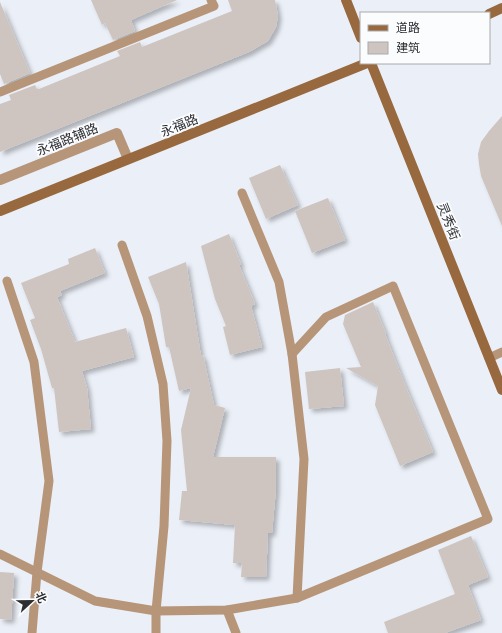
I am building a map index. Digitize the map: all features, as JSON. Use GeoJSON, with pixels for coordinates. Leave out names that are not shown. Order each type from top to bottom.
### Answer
{"type":"FeatureCollection","features":[{"type":"Feature","properties":{"kind":"street"},"geometry":{"type":"LineString","coordinates":[[346,0],[360,35]]}},
{"type":"Feature","properties":{"kind":"street"},"geometry":{"type":"LineString","coordinates":[[490,14],[502,8]]}},
{"type":"Feature","properties":{"kind":"street","name":"永福路"},"geometry":{"type":"LineString","coordinates":[[0,211],[365,64]]}},
{"type":"Feature","properties":{"kind":"street","name":"灵秀街"},"geometry":{"type":"LineString","coordinates":[[371,64],[502,390]]}},
{"type":"Feature","properties":{"kind":"street","name":"永福路辅路"},"geometry":{"type":"LineString","coordinates":[[0,180],[117,133],[128,159]]}},
{"type":"Feature","properties":{"kind":"lane"},"geometry":{"type":"LineString","coordinates":[[0,92],[214,6],[211,0]]}},
{"type":"Feature","properties":{"kind":"lane"},"geometry":{"type":"LineString","coordinates":[[242,192],[279,282],[292,354],[304,459],[297,598]]}},
{"type":"Feature","properties":{"kind":"lane"},"geometry":{"type":"LineString","coordinates":[[122,244],[147,316],[163,384],[167,441],[164,526],[156,611],[156,633]]}},
{"type":"Feature","properties":{"kind":"lane"},"geometry":{"type":"LineString","coordinates":[[7,281],[34,362],[49,481],[37,572],[32,633]]}},
{"type":"Feature","properties":{"kind":"lane"},"geometry":{"type":"LineString","coordinates":[[0,554],[95,601],[156,611],[227,610],[297,598],[488,519],[394,286],[326,317],[292,354]]}},
{"type":"Feature","properties":{"kind":"lane"},"geometry":{"type":"LineString","coordinates":[[489,358],[502,352]]}},
{"type":"Feature","properties":{"kind":"lane"},"geometry":{"type":"LineString","coordinates":[[227,610],[236,633]]}},
{"type":"Feature","properties":{"kind":"building"},"geometry":{"type":"Polygon","coordinates":[[[91,0],[177,0],[131,20],[135,31],[113,40],[105,23],[102,25],[91,0]]]}},
{"type":"Feature","properties":{"kind":"building"},"geometry":{"type":"Polygon","coordinates":[[[228,0],[275,0],[278,16],[276,27],[268,41],[249,52],[0,152],[0,104],[11,100],[9,95],[35,85],[37,89],[39,89],[120,56],[117,51],[140,42],[142,47],[232,11],[228,0]]]}},
{"type":"Feature","properties":{"kind":"building"},"geometry":{"type":"Polygon","coordinates":[[[0,2],[30,73],[4,84],[0,74],[0,2]]]}},
{"type":"Feature","properties":{"kind":"building"},"geometry":{"type":"Polygon","coordinates":[[[502,116],[502,226],[481,176],[478,154],[481,142],[502,116]]]}},
{"type":"Feature","properties":{"kind":"building"},"geometry":{"type":"Polygon","coordinates":[[[280,165],[298,205],[266,219],[249,178],[280,165]]]}},
{"type":"Feature","properties":{"kind":"building"},"geometry":{"type":"Polygon","coordinates":[[[328,198],[345,240],[312,253],[295,211],[328,198]]]}},
{"type":"Feature","properties":{"kind":"building"},"geometry":{"type":"Polygon","coordinates":[[[229,234],[241,264],[239,265],[255,304],[251,306],[262,347],[230,355],[223,327],[226,326],[215,299],[201,246],[229,234]]]}},
{"type":"Feature","properties":{"kind":"building"},"geometry":{"type":"Polygon","coordinates":[[[95,248],[105,273],[60,291],[62,295],[57,297],[75,342],[126,328],[134,357],[82,371],[87,388],[91,429],[59,432],[54,388],[52,388],[41,349],[30,320],[35,318],[21,283],[69,264],[68,259],[95,248]]]}},
{"type":"Feature","properties":{"kind":"building"},"geometry":{"type":"Polygon","coordinates":[[[186,262],[201,356],[203,355],[214,405],[225,408],[213,457],[276,457],[276,489],[272,533],[268,533],[266,577],[241,577],[242,563],[233,563],[235,525],[179,520],[182,491],[187,491],[181,430],[191,388],[179,391],[169,347],[166,347],[159,304],[148,277],[186,262]]]}},
{"type":"Feature","properties":{"kind":"building"},"geometry":{"type":"Polygon","coordinates":[[[373,302],[433,452],[400,466],[375,405],[378,386],[346,368],[361,367],[343,324],[345,315],[373,302]]]}},
{"type":"Feature","properties":{"kind":"building"},"geometry":{"type":"Polygon","coordinates":[[[340,368],[344,406],[309,409],[305,372],[340,368]]]}},
{"type":"Feature","properties":{"kind":"building"},"geometry":{"type":"Polygon","coordinates":[[[471,536],[488,577],[468,585],[481,620],[445,633],[388,633],[384,622],[455,594],[438,550],[471,536]]]}},
{"type":"Feature","properties":{"kind":"building"},"geometry":{"type":"Polygon","coordinates":[[[0,572],[14,573],[11,620],[0,619],[0,572]]]}}]}
